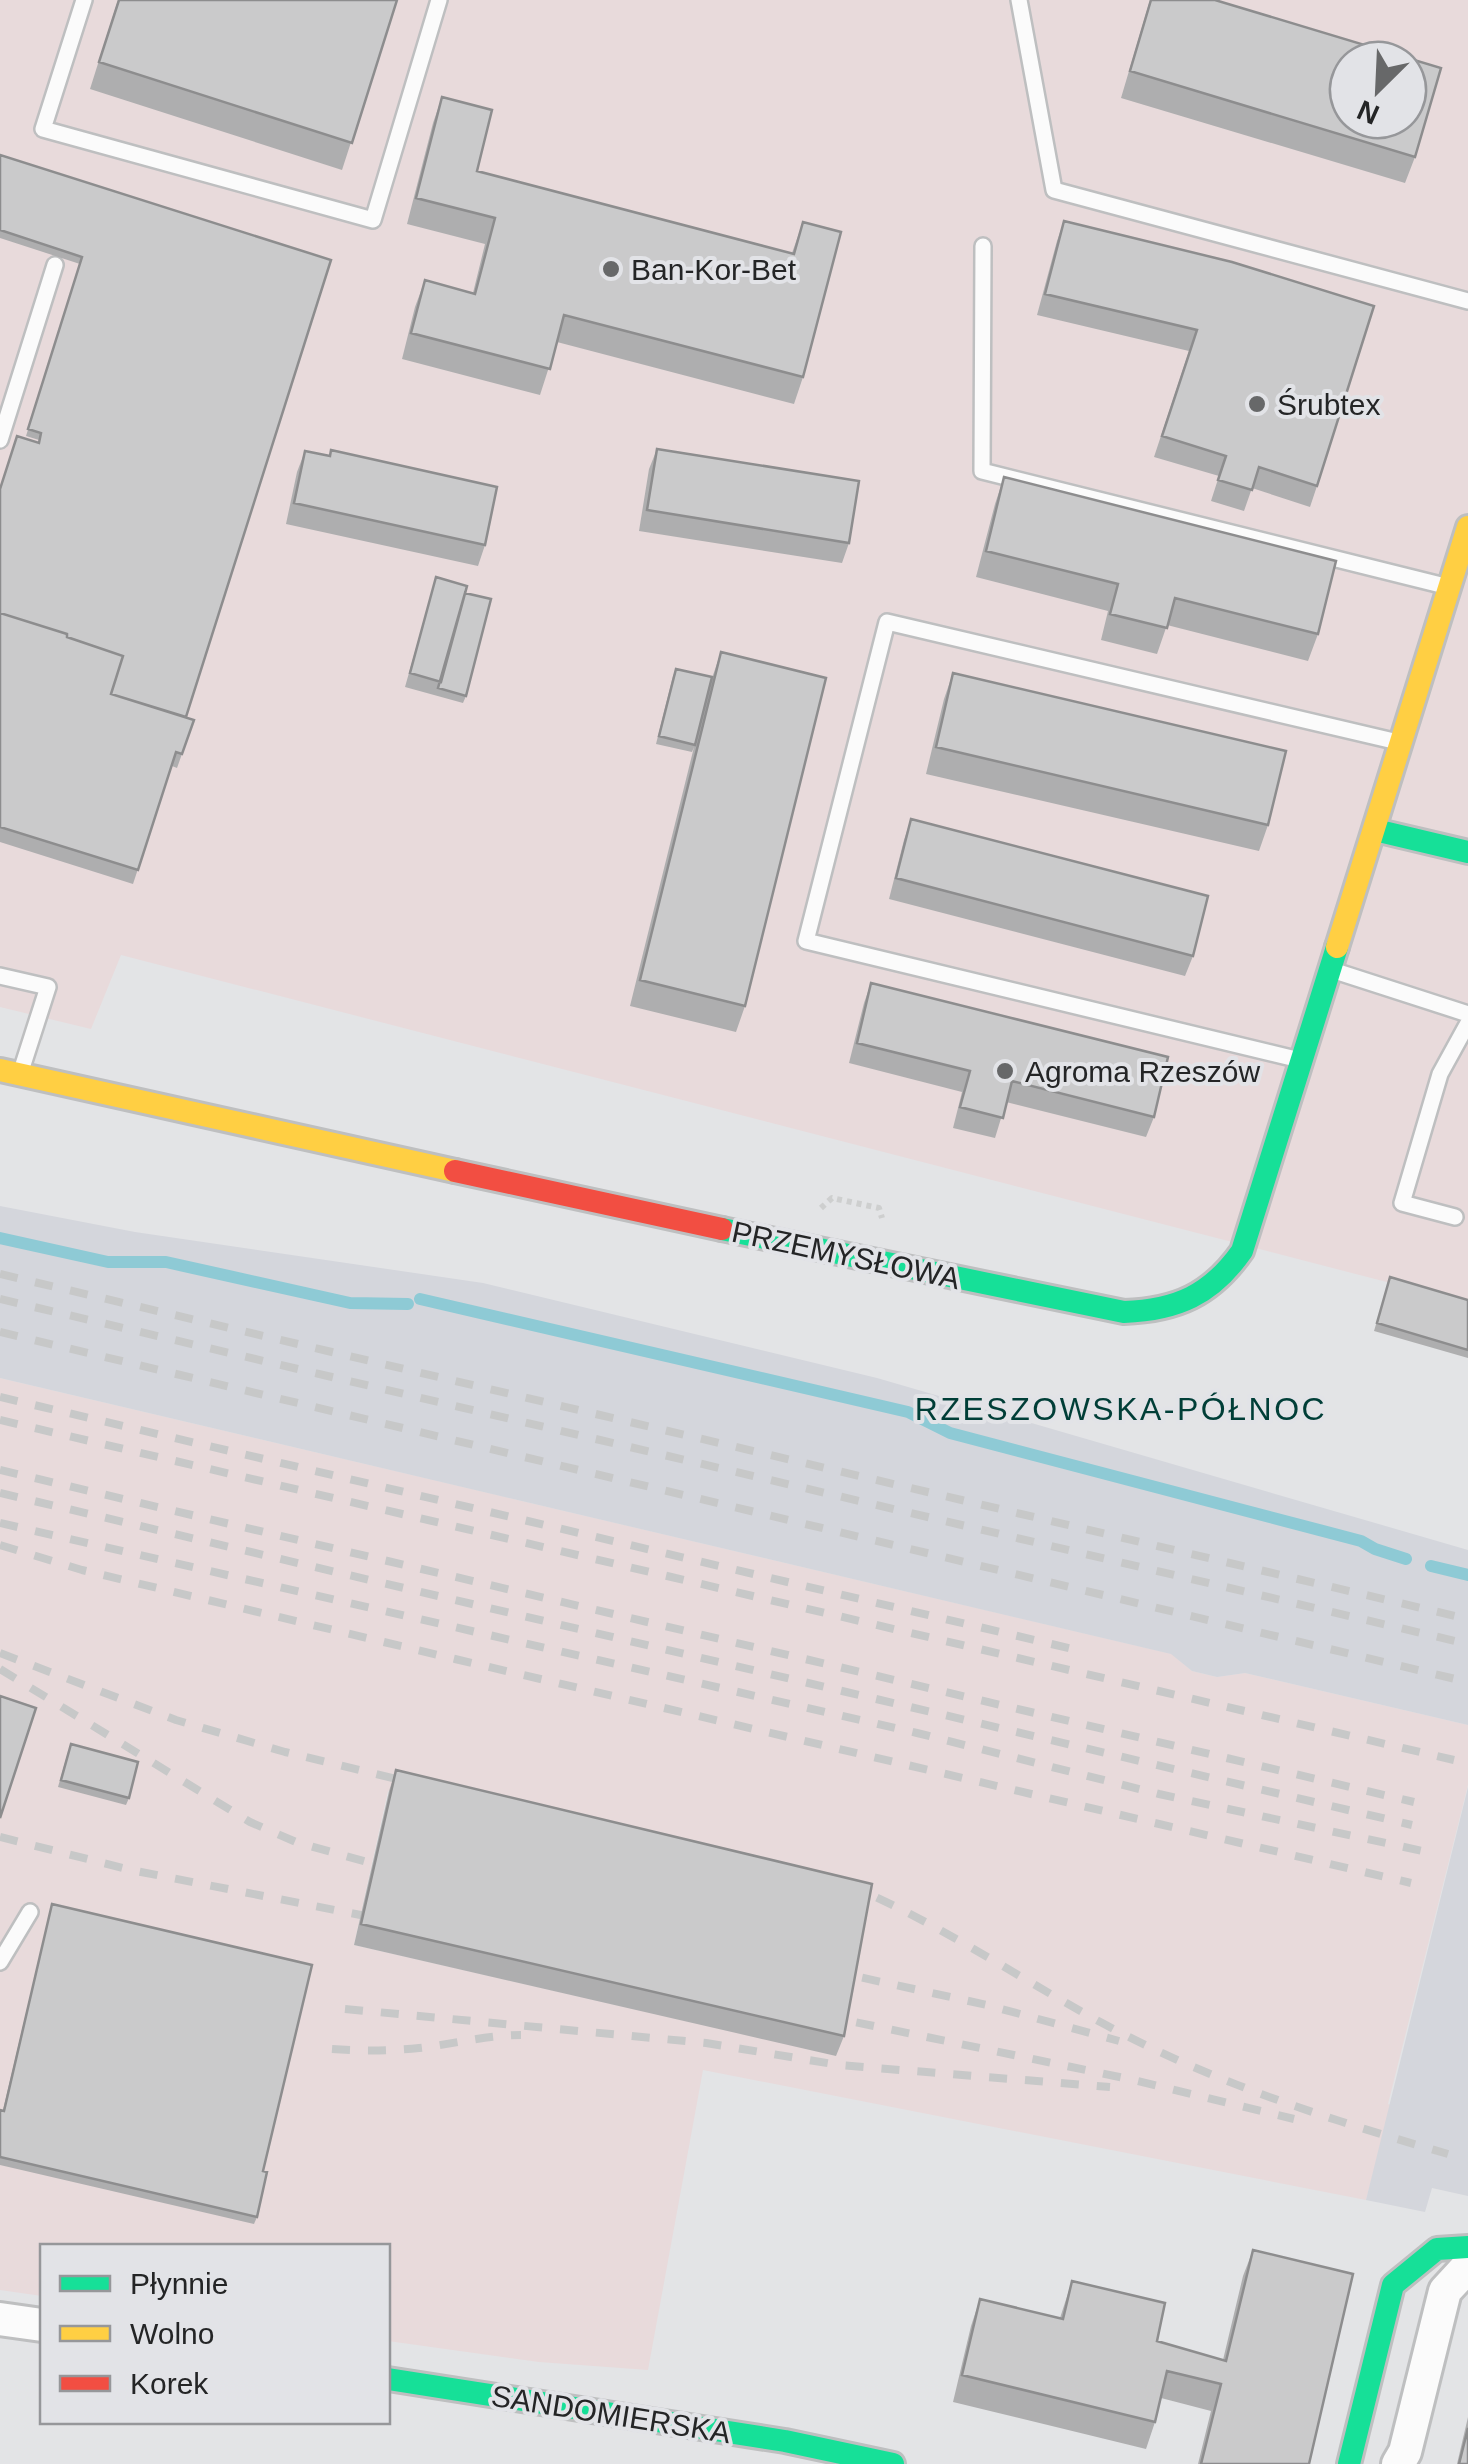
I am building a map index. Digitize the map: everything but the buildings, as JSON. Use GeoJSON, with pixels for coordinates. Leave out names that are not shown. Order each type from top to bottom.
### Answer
{"type":"FeatureCollection","features":[{"type":"Feature","properties":{"kind":"street","name":"PRZEMYSŁOWA"},"geometry":{"type":"LineString","coordinates":[[10,1072],[656,1216],[1124,1312],[1152,1312],[1196,1298],[1227,1275],[1242,1251],[1468,526]]}},
{"type":"Feature","properties":{"kind":"street"},"geometry":{"type":"LineString","coordinates":[[1375,830],[1468,852]]}},
{"type":"Feature","properties":{"kind":"street"},"geometry":{"type":"LineString","coordinates":[[1349,2464],[1393,2285],[1438,2250],[1468,2247]]}},
{"type":"Feature","properties":{"kind":"street"},"geometry":{"type":"LineString","coordinates":[[1398,2464],[1405,2452],[1446,2291],[1468,2266]]}},
{"type":"Feature","properties":{"kind":"street"},"geometry":{"type":"LineString","coordinates":[[0,2318],[40,2325]]}},
{"type":"Feature","properties":{"kind":"street","name":"SANDOMIERSKA"},"geometry":{"type":"LineString","coordinates":[[390,2379],[784,2441],[893,2464]]}},
{"type":"Feature","properties":{"kind":"lane"},"geometry":{"type":"LineString","coordinates":[[84,0],[42,128],[373,220],[439,0]]}},
{"type":"Feature","properties":{"kind":"lane"},"geometry":{"type":"LineString","coordinates":[[1018,0],[1054,190],[1468,301]]}},
{"type":"Feature","properties":{"kind":"lane"},"geometry":{"type":"LineString","coordinates":[[983,246],[982,471],[1449,587]]}},
{"type":"Feature","properties":{"kind":"lane"},"geometry":{"type":"LineString","coordinates":[[0,440],[54,264]]}},
{"type":"Feature","properties":{"kind":"lane"},"geometry":{"type":"LineString","coordinates":[[1302,1060],[806,941],[887,622],[1402,743]]}},
{"type":"Feature","properties":{"kind":"lane"},"geometry":{"type":"LineString","coordinates":[[1331,970],[1468,1014]]}},
{"type":"Feature","properties":{"kind":"lane"},"geometry":{"type":"LineString","coordinates":[[0,976],[48,987],[10,1072]]}},
{"type":"Feature","properties":{"kind":"lane"},"geometry":{"type":"LineString","coordinates":[[1456,1216],[1402,1203],[1440,1074],[1468,1023]]}},
{"type":"Feature","properties":{"kind":"lane"},"geometry":{"type":"LineString","coordinates":[[0,1962],[30,1912]]}},
{"type":"Feature","properties":{"kind":"shaded area"},"geometry":{"type":"Polygon","coordinates":[[[0,0],[1468,0],[1468,1303],[121,955],[91,1029],[0,1007],[0,0]]]}},
{"type":"Feature","properties":{"kind":"shaded area"},"geometry":{"type":"Polygon","coordinates":[[[0,1206],[135,1232],[483,1283],[877,1378],[1468,1550],[1468,1725],[1245,1673],[1217,1677],[1192,1671],[1171,1654],[0,1378],[0,1206]]]}},
{"type":"Feature","properties":{"kind":"shaded area"},"geometry":{"type":"Polygon","coordinates":[[[0,1378],[1172,1654],[1192,1671],[1217,1677],[1245,1673],[1468,1725],[1468,1785],[1388,2104],[1466,2131],[1377,2159],[1366,2200],[703,2070],[648,2370],[539,2362],[390,2341],[390,2244],[40,2244],[40,2296],[0,2290],[0,1378]],[[388,1791],[354,1945],[836,2055],[388,1791]]]}},
{"type":"Feature","properties":{"kind":"shaded area"},"geometry":{"type":"Polygon","coordinates":[[[1468,1787],[1468,2196],[1432,2188],[1425,2212],[1366,2200],[1468,1787]]]}},
{"type":"Feature","properties":{"kind":"waterway"},"geometry":{"type":"LineString","coordinates":[[0,1238],[108,1262],[166,1262],[350,1303],[408,1304]]}},
{"type":"Feature","properties":{"kind":"waterway"},"geometry":{"type":"LineString","coordinates":[[420,1299],[908,1412],[950,1433],[1361,1541],[1406,1559]]}},
{"type":"Feature","properties":{"kind":"waterway"},"geometry":{"type":"LineString","coordinates":[[1431,1566],[1468,1575]]}},
{"type":"Feature","properties":{"kind":"railway"},"geometry":{"type":"LineString","coordinates":[[0,1274],[1468,1619]]}},
{"type":"Feature","properties":{"kind":"railway"},"geometry":{"type":"LineString","coordinates":[[0,1299],[1468,1644]]}},
{"type":"Feature","properties":{"kind":"railway"},"geometry":{"type":"LineString","coordinates":[[0,1332],[1468,1682]]}},
{"type":"Feature","properties":{"kind":"railway"},"geometry":{"type":"LineString","coordinates":[[0,1397],[1077,1650]]}},
{"type":"Feature","properties":{"kind":"railway"},"geometry":{"type":"LineString","coordinates":[[0,1420],[1454,1760]]}},
{"type":"Feature","properties":{"kind":"railway"},"geometry":{"type":"LineString","coordinates":[[0,1470],[1414,1802]]}},
{"type":"Feature","properties":{"kind":"railway"},"geometry":{"type":"LineString","coordinates":[[0,1493],[1412,1825]]}},
{"type":"Feature","properties":{"kind":"railway"},"geometry":{"type":"LineString","coordinates":[[0,1523],[917,1733],[1159,1794],[1432,1853]]}},
{"type":"Feature","properties":{"kind":"railway"},"geometry":{"type":"LineString","coordinates":[[0,1545],[82,1570],[1411,1883]]}},
{"type":"Feature","properties":{"kind":"railway"},"geometry":{"type":"LineString","coordinates":[[0,1653],[176,1720],[421,1785]]}},
{"type":"Feature","properties":{"kind":"railway"},"geometry":{"type":"LineString","coordinates":[[0,1669],[250,1822],[296,1842],[399,1871]]}},
{"type":"Feature","properties":{"kind":"railway"},"geometry":{"type":"LineString","coordinates":[[0,1837],[131,1870],[386,1920]]}},
{"type":"Feature","properties":{"kind":"railway"},"geometry":{"type":"LineString","coordinates":[[844,1883],[944,1932],[1106,2025],[1189,2065],[1317,2114],[1448,2154]]}},
{"type":"Feature","properties":{"kind":"railway"},"geometry":{"type":"LineString","coordinates":[[827,1970],[987,2005],[1119,2041]]}},
{"type":"Feature","properties":{"kind":"railway"},"geometry":{"type":"LineString","coordinates":[[345,2009],[706,2043],[839,2065],[1110,2087]]}},
{"type":"Feature","properties":{"kind":"railway"},"geometry":{"type":"LineString","coordinates":[[821,2015],[1129,2079],[1294,2119]]}},
{"type":"Feature","properties":{"kind":"railway"},"geometry":{"type":"LineString","coordinates":[[332,2049],[408,2049],[521,2035]]}},
{"type":"Feature","properties":{"kind":"traffic: fast"},"geometry":{"type":"LineString","coordinates":[[1375,830],[1468,852]]}},
{"type":"Feature","properties":{"kind":"traffic: fast"},"geometry":{"type":"LineString","coordinates":[[722,1229],[1124,1312],[1160,1308],[1191,1297],[1218,1279],[1242,1251],[1337,947]]}},
{"type":"Feature","properties":{"kind":"traffic: fast"},"geometry":{"type":"LineString","coordinates":[[1349,2464],[1393,2285],[1437,2249],[1468,2247]]}},
{"type":"Feature","properties":{"kind":"traffic: fast"},"geometry":{"type":"LineString","coordinates":[[390,2379],[785,2441],[893,2464]]}},
{"type":"Feature","properties":{"kind":"traffic: slow"},"geometry":{"type":"LineString","coordinates":[[1337,947],[1468,527]]}},
{"type":"Feature","properties":{"kind":"traffic: slow"},"geometry":{"type":"LineString","coordinates":[[0,1070],[455,1171]]}},
{"type":"Feature","properties":{"kind":"traffic: jam"},"geometry":{"type":"LineString","coordinates":[[455,1171],[722,1229]]}},
{"type":"Feature","properties":{"kind":"place","name":"Ban-Kor-Bet"},"geometry":{"type":"Point","coordinates":[611,269]}},
{"type":"Feature","properties":{"kind":"place","name":"Śrubtex"},"geometry":{"type":"Point","coordinates":[1257,404]}},
{"type":"Feature","properties":{"kind":"place","name":"Agroma Rzeszów"},"geometry":{"type":"Point","coordinates":[1005,1071]}},
{"type":"Feature","properties":{"kind":"district","name":"RZESZOWSKA-PÓŁNOC"},"geometry":{"type":"Point","coordinates":[1121,1409]}}]}
